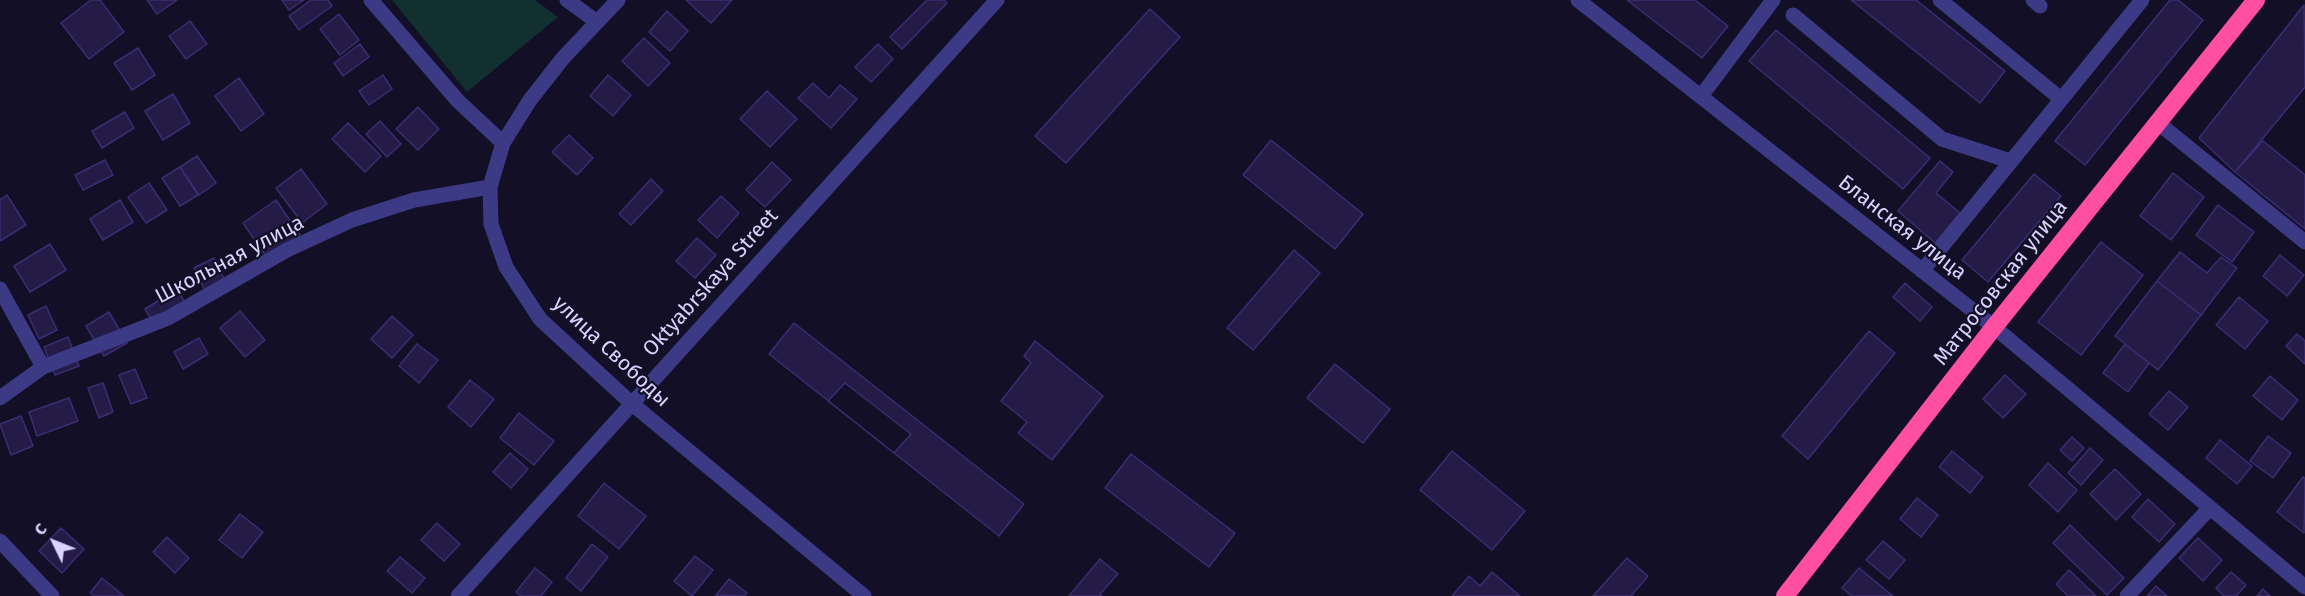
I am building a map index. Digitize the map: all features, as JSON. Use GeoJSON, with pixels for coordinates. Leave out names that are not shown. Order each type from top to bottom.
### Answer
{"type":"FeatureCollection","features":[{"type":"Feature","properties":{"kind":"highway","name":"Матросовская улица"},"geometry":{"type":"LineString","coordinates":[[1785,596],[1994,327],[2256,0]]}},
{"type":"Feature","properties":{"kind":"street"},"geometry":{"type":"LineString","coordinates":[[371,0],[458,101],[503,143],[530,100],[563,58],[618,0]]}},
{"type":"Feature","properties":{"kind":"street"},"geometry":{"type":"LineString","coordinates":[[567,0],[597,22]]}},
{"type":"Feature","properties":{"kind":"street","name":"Oktyabrskaya Street"},"geometry":{"type":"LineString","coordinates":[[458,596],[997,0]]}},
{"type":"Feature","properties":{"kind":"street","name":"Бланская улица"},"geometry":{"type":"LineString","coordinates":[[1578,0],[1702,95],[1994,327],[2305,587]]}},
{"type":"Feature","properties":{"kind":"street"},"geometry":{"type":"LineString","coordinates":[[1940,0],[2061,99]]}},
{"type":"Feature","properties":{"kind":"street"},"geometry":{"type":"LineString","coordinates":[[1922,271],[2142,0]]}},
{"type":"Feature","properties":{"kind":"street"},"geometry":{"type":"LineString","coordinates":[[1702,95],[1765,2]]}},
{"type":"Feature","properties":{"kind":"street"},"geometry":{"type":"LineString","coordinates":[[1793,15],[1942,139],[2010,161]]}},
{"type":"Feature","properties":{"kind":"street"},"geometry":{"type":"LineString","coordinates":[[2157,122],[2305,242]]}},
{"type":"Feature","properties":{"kind":"street","name":"улица Свободы"},"geometry":{"type":"LineString","coordinates":[[503,143],[490,187],[491,224],[506,267],[540,319],[631,403],[864,596]]}},
{"type":"Feature","properties":{"kind":"street","name":"Школьная улица"},"geometry":{"type":"LineString","coordinates":[[0,398],[43,366],[168,318],[287,250],[352,220],[414,200],[490,187]]}},
{"type":"Feature","properties":{"kind":"street"},"geometry":{"type":"LineString","coordinates":[[0,289],[43,366]]}},
{"type":"Feature","properties":{"kind":"street"},"geometry":{"type":"LineString","coordinates":[[2127,596],[2210,507]]}},
{"type":"Feature","properties":{"kind":"street"},"geometry":{"type":"LineString","coordinates":[[0,542],[52,596]]}},
{"type":"Feature","properties":{"kind":"green space"},"geometry":{"type":"Polygon","coordinates":[[[392,0],[535,0],[558,17],[467,92],[392,0]]]}},
{"type":"Feature","properties":{"kind":"building"},"geometry":{"type":"Polygon","coordinates":[[[91,0],[100,0],[124,32],[89,59],[61,23],[91,0]]]}},
{"type":"Feature","properties":{"kind":"building"},"geometry":{"type":"Polygon","coordinates":[[[147,0],[177,0],[157,14],[147,0]]]}},
{"type":"Feature","properties":{"kind":"building"},"geometry":{"type":"Polygon","coordinates":[[[282,0],[304,0],[289,10],[282,0]]]}},
{"type":"Feature","properties":{"kind":"building"},"geometry":{"type":"Polygon","coordinates":[[[311,0],[328,0],[332,6],[299,30],[289,16],[311,0]]]}},
{"type":"Feature","properties":{"kind":"building"},"geometry":{"type":"Polygon","coordinates":[[[686,0],[732,0],[711,23],[686,0]]]}},
{"type":"Feature","properties":{"kind":"building"},"geometry":{"type":"Polygon","coordinates":[[[927,0],[944,0],[947,3],[902,49],[890,37],[927,0]]]}},
{"type":"Feature","properties":{"kind":"building"},"geometry":{"type":"Polygon","coordinates":[[[1627,0],[1695,0],[1728,26],[1702,58],[1627,0]]]}},
{"type":"Feature","properties":{"kind":"building"},"geometry":{"type":"Polygon","coordinates":[[[1851,0],[1916,0],[2005,71],[1980,103],[1851,0]]]}},
{"type":"Feature","properties":{"kind":"building"},"geometry":{"type":"Polygon","coordinates":[[[2170,0],[2178,0],[2203,20],[2085,165],[2055,141],[2170,0]]]}},
{"type":"Feature","properties":{"kind":"building"},"geometry":{"type":"Polygon","coordinates":[[[2304,5],[2305,87],[2235,172],[2199,138],[2304,5]]]}},
{"type":"Feature","properties":{"kind":"building"},"geometry":{"type":"Polygon","coordinates":[[[1150,9],[1180,37],[1066,163],[1035,136],[1150,9]]]}},
{"type":"Feature","properties":{"kind":"building"},"geometry":{"type":"Polygon","coordinates":[[[667,11],[688,31],[670,51],[649,32],[667,11]]]}},
{"type":"Feature","properties":{"kind":"building"},"geometry":{"type":"Polygon","coordinates":[[[339,14],[359,40],[340,55],[320,29],[339,14]]]}},
{"type":"Feature","properties":{"kind":"building"},"geometry":{"type":"Polygon","coordinates":[[[190,21],[207,44],[186,59],[169,36],[190,21]]]}},
{"type":"Feature","properties":{"kind":"building"},"geometry":{"type":"Polygon","coordinates":[[[1776,30],[1930,158],[1903,189],[1749,61],[1776,30]]]}},
{"type":"Feature","properties":{"kind":"building"},"geometry":{"type":"Polygon","coordinates":[[[644,38],[670,63],[648,86],[622,61],[644,38]]]}},
{"type":"Feature","properties":{"kind":"building"},"geometry":{"type":"Polygon","coordinates":[[[360,44],[369,57],[343,76],[334,63],[360,44]]]}},
{"type":"Feature","properties":{"kind":"building"},"geometry":{"type":"Polygon","coordinates":[[[878,44],[893,59],[871,82],[855,67],[878,44]]]}},
{"type":"Feature","properties":{"kind":"building"},"geometry":{"type":"Polygon","coordinates":[[[138,48],[155,75],[132,90],[114,63],[138,48]]]}},
{"type":"Feature","properties":{"kind":"building"},"geometry":{"type":"Polygon","coordinates":[[[383,75],[392,89],[369,105],[359,91],[383,75]]]}},
{"type":"Feature","properties":{"kind":"building"},"geometry":{"type":"Polygon","coordinates":[[[608,75],[631,95],[613,116],[590,96],[608,75]]]}},
{"type":"Feature","properties":{"kind":"building"},"geometry":{"type":"Polygon","coordinates":[[[239,78],[264,114],[241,131],[215,96],[239,78]]]}},
{"type":"Feature","properties":{"kind":"building"},"geometry":{"type":"Polygon","coordinates":[[[813,83],[829,98],[840,85],[857,99],[831,128],[798,98],[813,83]]]}},
{"type":"Feature","properties":{"kind":"building"},"geometry":{"type":"Polygon","coordinates":[[[767,91],[797,119],[770,147],[740,119],[767,91]]]}},
{"type":"Feature","properties":{"kind":"building"},"geometry":{"type":"Polygon","coordinates":[[[173,94],[190,123],[163,140],[145,111],[173,94]]]}},
{"type":"Feature","properties":{"kind":"building"},"geometry":{"type":"Polygon","coordinates":[[[418,107],[439,129],[418,150],[396,129],[418,107]]]}},
{"type":"Feature","properties":{"kind":"building"},"geometry":{"type":"Polygon","coordinates":[[[125,112],[134,128],[102,148],[92,131],[125,112]]]}},
{"type":"Feature","properties":{"kind":"building"},"geometry":{"type":"Polygon","coordinates":[[[380,121],[401,144],[387,157],[366,134],[380,121]]]}},
{"type":"Feature","properties":{"kind":"building"},"geometry":{"type":"Polygon","coordinates":[[[348,123],[381,156],[365,172],[332,139],[348,123]]]}},
{"type":"Feature","properties":{"kind":"building"},"geometry":{"type":"Polygon","coordinates":[[[569,135],[593,158],[577,175],[552,152],[569,135]]]}},
{"type":"Feature","properties":{"kind":"building"},"geometry":{"type":"Polygon","coordinates":[[[1271,140],[1363,214],[1335,249],[1243,175],[1271,140]]]}},
{"type":"Feature","properties":{"kind":"building"},"geometry":{"type":"Polygon","coordinates":[[[2263,141],[2305,175],[2305,229],[2235,172],[2263,141]]]}},
{"type":"Feature","properties":{"kind":"building"},"geometry":{"type":"Polygon","coordinates":[[[197,156],[216,183],[199,195],[180,167],[197,156]]]}},
{"type":"Feature","properties":{"kind":"building"},"geometry":{"type":"Polygon","coordinates":[[[105,160],[113,175],[83,190],[75,175],[105,160]]]}},
{"type":"Feature","properties":{"kind":"building"},"geometry":{"type":"Polygon","coordinates":[[[1940,161],[1953,172],[1936,193],[1960,213],[1935,243],[1898,211],[1940,161]]]}},
{"type":"Feature","properties":{"kind":"building"},"geometry":{"type":"Polygon","coordinates":[[[772,162],[791,180],[765,207],[746,190],[772,162]]]}},
{"type":"Feature","properties":{"kind":"building"},"geometry":{"type":"Polygon","coordinates":[[[180,167],[198,195],[180,206],[162,178],[180,167]]]}},
{"type":"Feature","properties":{"kind":"building"},"geometry":{"type":"Polygon","coordinates":[[[301,169],[327,204],[302,223],[276,188],[301,169]]]}},
{"type":"Feature","properties":{"kind":"building"},"geometry":{"type":"Polygon","coordinates":[[[2173,173],[2204,197],[2171,240],[2140,216],[2173,173]]]}},
{"type":"Feature","properties":{"kind":"building"},"geometry":{"type":"Polygon","coordinates":[[[2034,174],[2061,196],[1988,282],[1962,260],[2034,174]]]}},
{"type":"Feature","properties":{"kind":"building"},"geometry":{"type":"Polygon","coordinates":[[[651,179],[663,191],[631,225],[619,214],[651,179]]]}},
{"type":"Feature","properties":{"kind":"building"},"geometry":{"type":"Polygon","coordinates":[[[149,183],[167,210],[146,223],[128,197],[149,183]]]}},
{"type":"Feature","properties":{"kind":"building"},"geometry":{"type":"Polygon","coordinates":[[[7,195],[26,225],[0,241],[0,200],[7,195]]]}},
{"type":"Feature","properties":{"kind":"building"},"geometry":{"type":"Polygon","coordinates":[[[721,196],[739,213],[717,238],[698,220],[721,196]]]}},
{"type":"Feature","properties":{"kind":"building"},"geometry":{"type":"Polygon","coordinates":[[[120,200],[133,222],[103,240],[90,219],[120,200]]]}},
{"type":"Feature","properties":{"kind":"building"},"geometry":{"type":"Polygon","coordinates":[[[276,200],[300,235],[267,258],[243,223],[276,200]]]}},
{"type":"Feature","properties":{"kind":"building"},"geometry":{"type":"Polygon","coordinates":[[[2218,205],[2254,232],[2232,262],[2196,235],[2218,205]]]}},
{"type":"Feature","properties":{"kind":"building"},"geometry":{"type":"Polygon","coordinates":[[[697,238],[716,255],[695,278],[676,261],[697,238]]]}},
{"type":"Feature","properties":{"kind":"building"},"geometry":{"type":"Polygon","coordinates":[[[2101,242],[2143,275],[2081,355],[2038,322],[2101,242]]]}},
{"type":"Feature","properties":{"kind":"building"},"geometry":{"type":"Polygon","coordinates":[[[50,244],[66,270],[30,292],[14,266],[50,244]]]}},
{"type":"Feature","properties":{"kind":"building"},"geometry":{"type":"Polygon","coordinates":[[[1294,250],[1320,273],[1253,350],[1227,328],[1294,250]]]}},
{"type":"Feature","properties":{"kind":"building"},"geometry":{"type":"Polygon","coordinates":[[[2180,252],[2207,273],[2221,257],[2237,268],[2201,315],[2157,281],[2180,252]]]}},
{"type":"Feature","properties":{"kind":"building"},"geometry":{"type":"Polygon","coordinates":[[[2280,255],[2304,275],[2287,296],[2263,276],[2280,255]]]}},
{"type":"Feature","properties":{"kind":"building"},"geometry":{"type":"Polygon","coordinates":[[[214,258],[226,283],[206,293],[194,268],[214,258]]]}},
{"type":"Feature","properties":{"kind":"building"},"geometry":{"type":"Polygon","coordinates":[[[2157,281],[2201,315],[2158,370],[2115,336],[2157,281]]]}},
{"type":"Feature","properties":{"kind":"building"},"geometry":{"type":"Polygon","coordinates":[[[1905,283],[1932,307],[1920,321],[1893,297],[1905,283]]]}},
{"type":"Feature","properties":{"kind":"building"},"geometry":{"type":"Polygon","coordinates":[[[177,289],[187,306],[155,326],[145,309],[177,289]]]}},
{"type":"Feature","properties":{"kind":"building"},"geometry":{"type":"Polygon","coordinates":[[[2239,297],[2268,321],[2245,349],[2216,325],[2239,297]]]}},
{"type":"Feature","properties":{"kind":"building"},"geometry":{"type":"Polygon","coordinates":[[[46,306],[57,330],[39,339],[28,315],[46,306]]]}},
{"type":"Feature","properties":{"kind":"building"},"geometry":{"type":"Polygon","coordinates":[[[240,311],[265,340],[245,357],[220,328],[240,311]]]}},
{"type":"Feature","properties":{"kind":"building"},"geometry":{"type":"Polygon","coordinates":[[[109,312],[127,343],[104,356],[86,326],[109,312]]]}},
{"type":"Feature","properties":{"kind":"building"},"geometry":{"type":"Polygon","coordinates":[[[392,316],[413,335],[392,358],[371,339],[392,316]]]}},
{"type":"Feature","properties":{"kind":"building"},"geometry":{"type":"Polygon","coordinates":[[[794,323],[1024,504],[999,536],[769,354],[794,323]]]}},
{"type":"Feature","properties":{"kind":"building"},"geometry":{"type":"Polygon","coordinates":[[[1869,331],[1895,353],[1808,459],[1782,436],[1869,331]]]}},
{"type":"Feature","properties":{"kind":"building"},"geometry":{"type":"Polygon","coordinates":[[[2297,334],[2305,341],[2305,364],[2286,346],[2297,334]]]}},
{"type":"Feature","properties":{"kind":"building"},"geometry":{"type":"Polygon","coordinates":[[[68,337],[79,366],[55,375],[44,347],[68,337]]]}},
{"type":"Feature","properties":{"kind":"building"},"geometry":{"type":"Polygon","coordinates":[[[199,338],[208,354],[183,369],[174,352],[199,338]]]}},
{"type":"Feature","properties":{"kind":"building"},"geometry":{"type":"Polygon","coordinates":[[[1035,341],[1103,396],[1052,460],[1018,433],[1027,422],[1001,401],[1031,363],[1024,356],[1035,341]]]}},
{"type":"Feature","properties":{"kind":"building"},"geometry":{"type":"Polygon","coordinates":[[[417,344],[438,360],[419,383],[399,366],[417,344]]]}},
{"type":"Feature","properties":{"kind":"building"},"geometry":{"type":"Polygon","coordinates":[[[2125,344],[2149,363],[2128,392],[2103,373],[2125,344]]]}},
{"type":"Feature","properties":{"kind":"building"},"geometry":{"type":"Polygon","coordinates":[[[1335,364],[1390,409],[1363,443],[1307,398],[1335,364]]]}},
{"type":"Feature","properties":{"kind":"building"},"geometry":{"type":"Polygon","coordinates":[[[135,369],[147,398],[131,404],[119,375],[135,369]]]}},
{"type":"Feature","properties":{"kind":"building"},"geometry":{"type":"Polygon","coordinates":[[[2005,375],[2026,394],[2003,418],[1983,399],[2005,375]]]}},
{"type":"Feature","properties":{"kind":"building"},"geometry":{"type":"Polygon","coordinates":[[[2270,376],[2298,400],[2282,420],[2253,396],[2270,376]]]}},
{"type":"Feature","properties":{"kind":"building"},"geometry":{"type":"Polygon","coordinates":[[[470,380],[494,399],[471,427],[448,407],[470,380]]]}},
{"type":"Feature","properties":{"kind":"building"},"geometry":{"type":"Polygon","coordinates":[[[103,383],[113,412],[99,418],[88,388],[103,383]]]}},
{"type":"Feature","properties":{"kind":"building"},"geometry":{"type":"Polygon","coordinates":[[[845,383],[911,434],[894,453],[828,401],[845,383]]]}},
{"type":"Feature","properties":{"kind":"building"},"geometry":{"type":"Polygon","coordinates":[[[2169,391],[2188,407],[2168,430],[2149,414],[2169,391]]]}},
{"type":"Feature","properties":{"kind":"building"},"geometry":{"type":"Polygon","coordinates":[[[69,398],[78,421],[37,436],[29,412],[69,398]]]}},
{"type":"Feature","properties":{"kind":"building"},"geometry":{"type":"Polygon","coordinates":[[[519,413],[554,441],[534,465],[500,438],[519,413]]]}},
{"type":"Feature","properties":{"kind":"building"},"geometry":{"type":"Polygon","coordinates":[[[21,416],[33,446],[11,455],[0,424],[21,416]]]}},
{"type":"Feature","properties":{"kind":"building"},"geometry":{"type":"Polygon","coordinates":[[[2268,436],[2291,453],[2273,478],[2250,461],[2268,436]]]}},
{"type":"Feature","properties":{"kind":"building"},"geometry":{"type":"Polygon","coordinates":[[[2072,437],[2084,448],[2072,461],[2060,450],[2072,437]]]}},
{"type":"Feature","properties":{"kind":"building"},"geometry":{"type":"Polygon","coordinates":[[[2220,440],[2252,466],[2237,484],[2206,458],[2220,440]]]}},
{"type":"Feature","properties":{"kind":"building"},"geometry":{"type":"Polygon","coordinates":[[[2090,448],[2103,460],[2081,485],[2068,473],[2090,448]]]}},
{"type":"Feature","properties":{"kind":"building"},"geometry":{"type":"Polygon","coordinates":[[[1452,451],[1525,511],[1492,550],[1420,490],[1452,451]]]}},
{"type":"Feature","properties":{"kind":"building"},"geometry":{"type":"Polygon","coordinates":[[[1952,451],[1983,477],[1970,493],[1939,467],[1952,451]]]}},
{"type":"Feature","properties":{"kind":"building"},"geometry":{"type":"Polygon","coordinates":[[[510,453],[528,469],[511,488],[493,472],[510,453]]]}},
{"type":"Feature","properties":{"kind":"building"},"geometry":{"type":"Polygon","coordinates":[[[1131,454],[1235,533],[1209,567],[1105,488],[1131,454]]]}},
{"type":"Feature","properties":{"kind":"building"},"geometry":{"type":"Polygon","coordinates":[[[2048,463],[2077,490],[2058,512],[2029,485],[2048,463]]]}},
{"type":"Feature","properties":{"kind":"building"},"geometry":{"type":"Polygon","coordinates":[[[2115,469],[2141,494],[2116,520],[2090,494],[2115,469]]]}},
{"type":"Feature","properties":{"kind":"building"},"geometry":{"type":"Polygon","coordinates":[[[2303,477],[2305,478],[2304,533],[2277,512],[2303,477]]]}},
{"type":"Feature","properties":{"kind":"building"},"geometry":{"type":"Polygon","coordinates":[[[604,483],[646,516],[619,549],[578,516],[604,483]]]}},
{"type":"Feature","properties":{"kind":"building"},"geometry":{"type":"Polygon","coordinates":[[[1917,498],[1938,515],[1921,537],[1900,519],[1917,498]]]}},
{"type":"Feature","properties":{"kind":"building"},"geometry":{"type":"Polygon","coordinates":[[[2148,499],[2175,524],[2159,542],[2132,517],[2148,499]]]}},
{"type":"Feature","properties":{"kind":"building"},"geometry":{"type":"Polygon","coordinates":[[[240,514],[263,532],[242,558],[219,540],[240,514]]]}},
{"type":"Feature","properties":{"kind":"building"},"geometry":{"type":"Polygon","coordinates":[[[437,523],[460,544],[444,561],[421,540],[437,523]]]}},
{"type":"Feature","properties":{"kind":"building"},"geometry":{"type":"Polygon","coordinates":[[[2070,525],[2124,578],[2107,595],[2053,543],[2070,525]]]}},
{"type":"Feature","properties":{"kind":"building"},"geometry":{"type":"Polygon","coordinates":[[[61,528],[84,549],[62,573],[39,551],[61,528]]]}},
{"type":"Feature","properties":{"kind":"building"},"geometry":{"type":"Polygon","coordinates":[[[167,537],[189,558],[175,573],[153,552],[167,537]]]}},
{"type":"Feature","properties":{"kind":"building"},"geometry":{"type":"Polygon","coordinates":[[[2198,538],[2222,560],[2203,581],[2179,558],[2198,538]]]}},
{"type":"Feature","properties":{"kind":"building"},"geometry":{"type":"Polygon","coordinates":[[[1883,541],[1905,560],[1889,579],[1866,560],[1883,541]]]}},
{"type":"Feature","properties":{"kind":"building"},"geometry":{"type":"Polygon","coordinates":[[[592,544],[608,557],[581,591],[566,578],[592,544]]]}},
{"type":"Feature","properties":{"kind":"building"},"geometry":{"type":"Polygon","coordinates":[[[695,556],[713,570],[692,596],[674,581],[695,556]]]}},
{"type":"Feature","properties":{"kind":"building"},"geometry":{"type":"Polygon","coordinates":[[[400,557],[425,578],[412,593],[387,571],[400,557]]]}},
{"type":"Feature","properties":{"kind":"building"},"geometry":{"type":"Polygon","coordinates":[[[1627,558],[1648,576],[1631,596],[1593,596],[1627,558]]]}},
{"type":"Feature","properties":{"kind":"building"},"geometry":{"type":"Polygon","coordinates":[[[1100,559],[1118,574],[1100,594],[1102,596],[1069,596],[1100,559]]]}},
{"type":"Feature","properties":{"kind":"building"},"geometry":{"type":"Polygon","coordinates":[[[535,568],[552,582],[541,596],[521,596],[516,592],[535,568]]]}},
{"type":"Feature","properties":{"kind":"building"},"geometry":{"type":"Polygon","coordinates":[[[1859,568],[1893,596],[1852,596],[1842,588],[1859,568]]]}},
{"type":"Feature","properties":{"kind":"building"},"geometry":{"type":"Polygon","coordinates":[[[2069,570],[2096,596],[2068,596],[2056,584],[2069,570]]]}},
{"type":"Feature","properties":{"kind":"building"},"geometry":{"type":"Polygon","coordinates":[[[1492,572],[1520,596],[1452,596],[1469,576],[1480,586],[1492,572]]]}},
{"type":"Feature","properties":{"kind":"building"},"geometry":{"type":"Polygon","coordinates":[[[2231,572],[2246,585],[2236,596],[2224,596],[2216,588],[2231,572]]]}},
{"type":"Feature","properties":{"kind":"building"},"geometry":{"type":"Polygon","coordinates":[[[102,578],[124,596],[94,596],[90,593],[102,578]]]}},
{"type":"Feature","properties":{"kind":"building"},"geometry":{"type":"Polygon","coordinates":[[[729,579],[747,593],[744,596],[716,595],[729,579]]]}},
{"type":"Feature","properties":{"kind":"building"},"geometry":{"type":"Polygon","coordinates":[[[2156,586],[2167,596],[2147,596],[2156,586]]]}},
{"type":"Feature","properties":{"kind":"building"},"geometry":{"type":"Polygon","coordinates":[[[2263,589],[2270,596],[2257,596],[2263,589]]]}}]}
